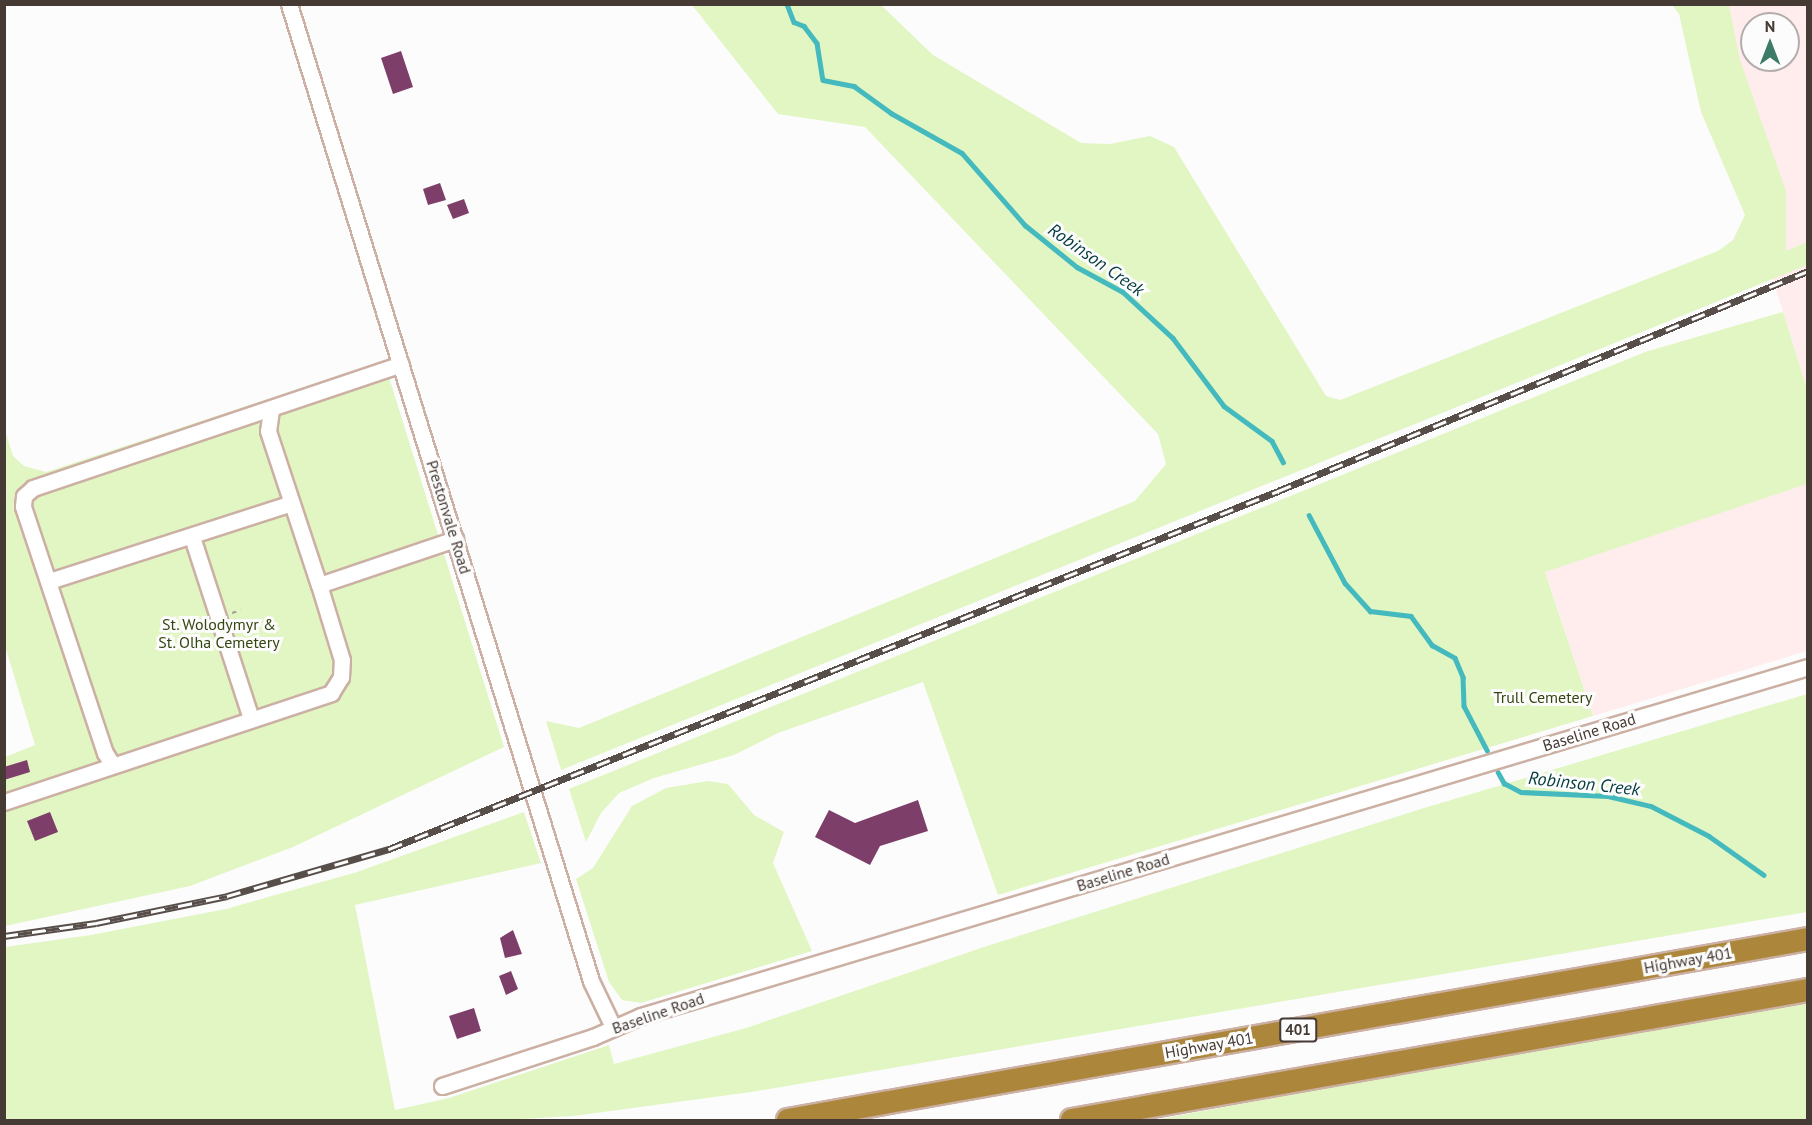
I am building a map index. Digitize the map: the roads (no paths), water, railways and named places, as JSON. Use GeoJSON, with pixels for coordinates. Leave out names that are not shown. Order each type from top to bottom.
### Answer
{"type":"FeatureCollection","features":[{"type":"Feature","properties":{"kind":"highway","name":"Highway 401"},"geometry":{"type":"LineString","coordinates":[[788,1120],[1808,939]]}},
{"type":"Feature","properties":{"kind":"highway"},"geometry":{"type":"LineString","coordinates":[[1072,1120],[1808,990]]}},
{"type":"Feature","properties":{"kind":"street","name":"Prestonvale Road"},"geometry":{"type":"LineString","coordinates":[[289,4],[591,981],[613,1027]]}},
{"type":"Feature","properties":{"kind":"street"},"geometry":{"type":"LineString","coordinates":[[112,764],[105,753],[23,506],[24,496],[33,488],[271,410],[401,364]]}},
{"type":"Feature","properties":{"kind":"street"},"geometry":{"type":"LineString","coordinates":[[4,802],[112,764],[331,693],[341,677],[342,660],[319,585],[289,504],[268,431],[271,410]]}},
{"type":"Feature","properties":{"kind":"street"},"geometry":{"type":"LineString","coordinates":[[49,581],[289,504]]}},
{"type":"Feature","properties":{"kind":"street"},"geometry":{"type":"LineString","coordinates":[[192,537],[251,719]]}},
{"type":"Feature","properties":{"kind":"street"},"geometry":{"type":"LineString","coordinates":[[319,585],[456,539]]}},
{"type":"Feature","properties":{"kind":"street","name":"Baseline Road"},"geometry":{"type":"LineString","coordinates":[[442,1086],[613,1027],[1808,667]]}},
{"type":"Feature","properties":{"kind":"waterway","name":"Robinson Creek"},"geometry":{"type":"LineString","coordinates":[[787,4],[794,22],[804,26],[817,43],[823,80],[854,86],[891,113],[962,153],[1025,225],[1077,267],[1123,292],[1173,338],[1224,406],[1272,441],[1283,462]]}},
{"type":"Feature","properties":{"kind":"waterway","name":"Robinson Creek"},"geometry":{"type":"LineString","coordinates":[[1309,515],[1345,583],[1370,611],[1411,616],[1432,645],[1455,658],[1463,677],[1464,706],[1487,750]]}},
{"type":"Feature","properties":{"kind":"waterway","name":"Robinson Creek"},"geometry":{"type":"LineString","coordinates":[[1498,772],[1504,783],[1521,792],[1608,796],[1651,806],[1709,836],[1764,875]]}},
{"type":"Feature","properties":{"kind":"railway"},"geometry":{"type":"LineString","coordinates":[[4,936],[96,923],[227,896],[389,849],[1278,491],[1808,271]]}},
{"type":"Feature","properties":{"kind":"park label","name":"St. Wolodymyr & St. Olha Cemetery"},"geometry":{"type":"Point","coordinates":[219,633]}},
{"type":"Feature","properties":{"kind":"park label","name":"Trull Cemetery"},"geometry":{"type":"Point","coordinates":[1543,697]}}]}
